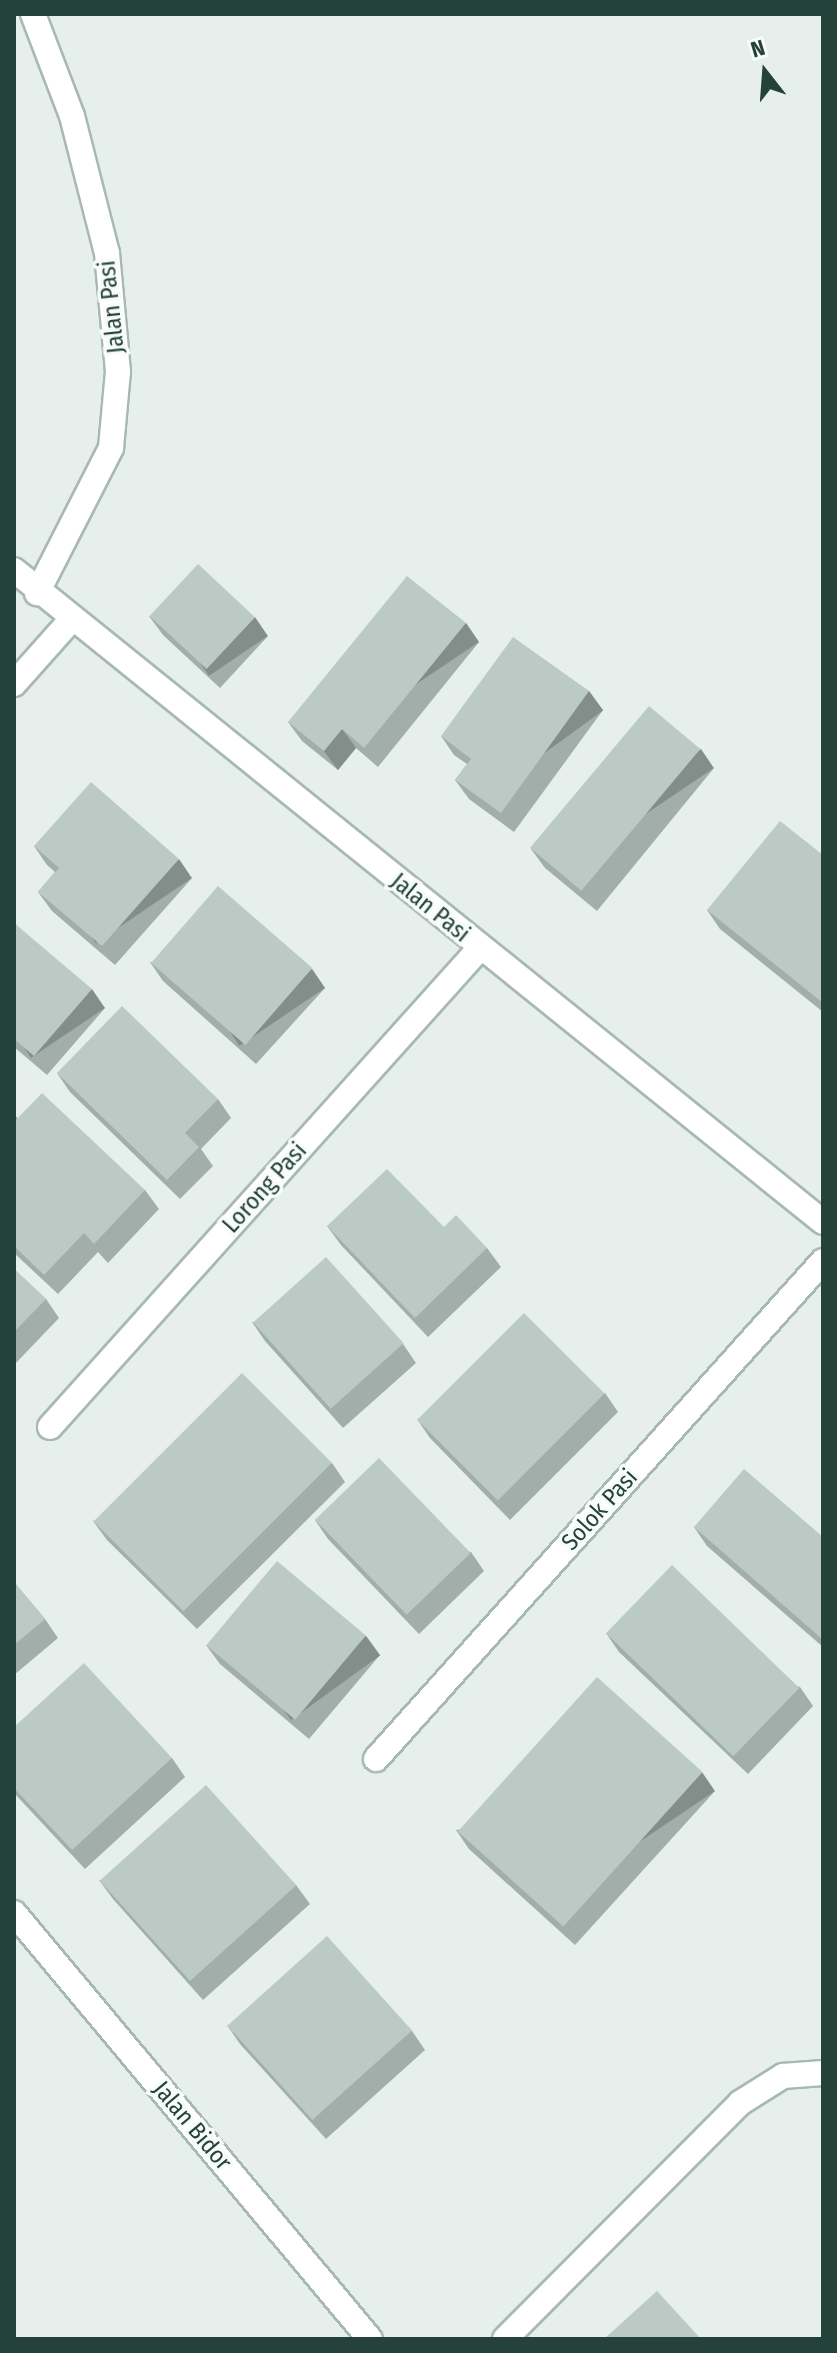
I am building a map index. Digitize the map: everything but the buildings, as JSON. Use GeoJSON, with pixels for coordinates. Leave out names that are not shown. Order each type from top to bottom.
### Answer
{"type":"FeatureCollection","features":[{"type":"Feature","properties":{"kind":"street","name":"Jalan Pasi"},"geometry":{"type":"LineString","coordinates":[[33,14],[72,116],[107,253],[118,371],[111,448],[37,593]]}},
{"type":"Feature","properties":{"kind":"street","name":"Jalan Pasi"},"geometry":{"type":"LineString","coordinates":[[14,570],[37,593],[823,1222]]}},
{"type":"Feature","properties":{"kind":"street"},"geometry":{"type":"LineString","coordinates":[[14,684],[72,619]]}},
{"type":"Feature","properties":{"kind":"street","name":"Lorong Pasi"},"geometry":{"type":"LineString","coordinates":[[50,1427],[480,948]]}},
{"type":"Feature","properties":{"kind":"street","name":"Solok Pasi"},"geometry":{"type":"LineString","coordinates":[[376,1759],[823,1261]]}},
{"type":"Feature","properties":{"kind":"street","name":"Jalan Bidor"},"geometry":{"type":"LineString","coordinates":[[14,1913],[370,2339]]}},
{"type":"Feature","properties":{"kind":"street"},"geometry":{"type":"LineString","coordinates":[[505,2339],[740,2103],[783,2076],[823,2073]]}}]}
